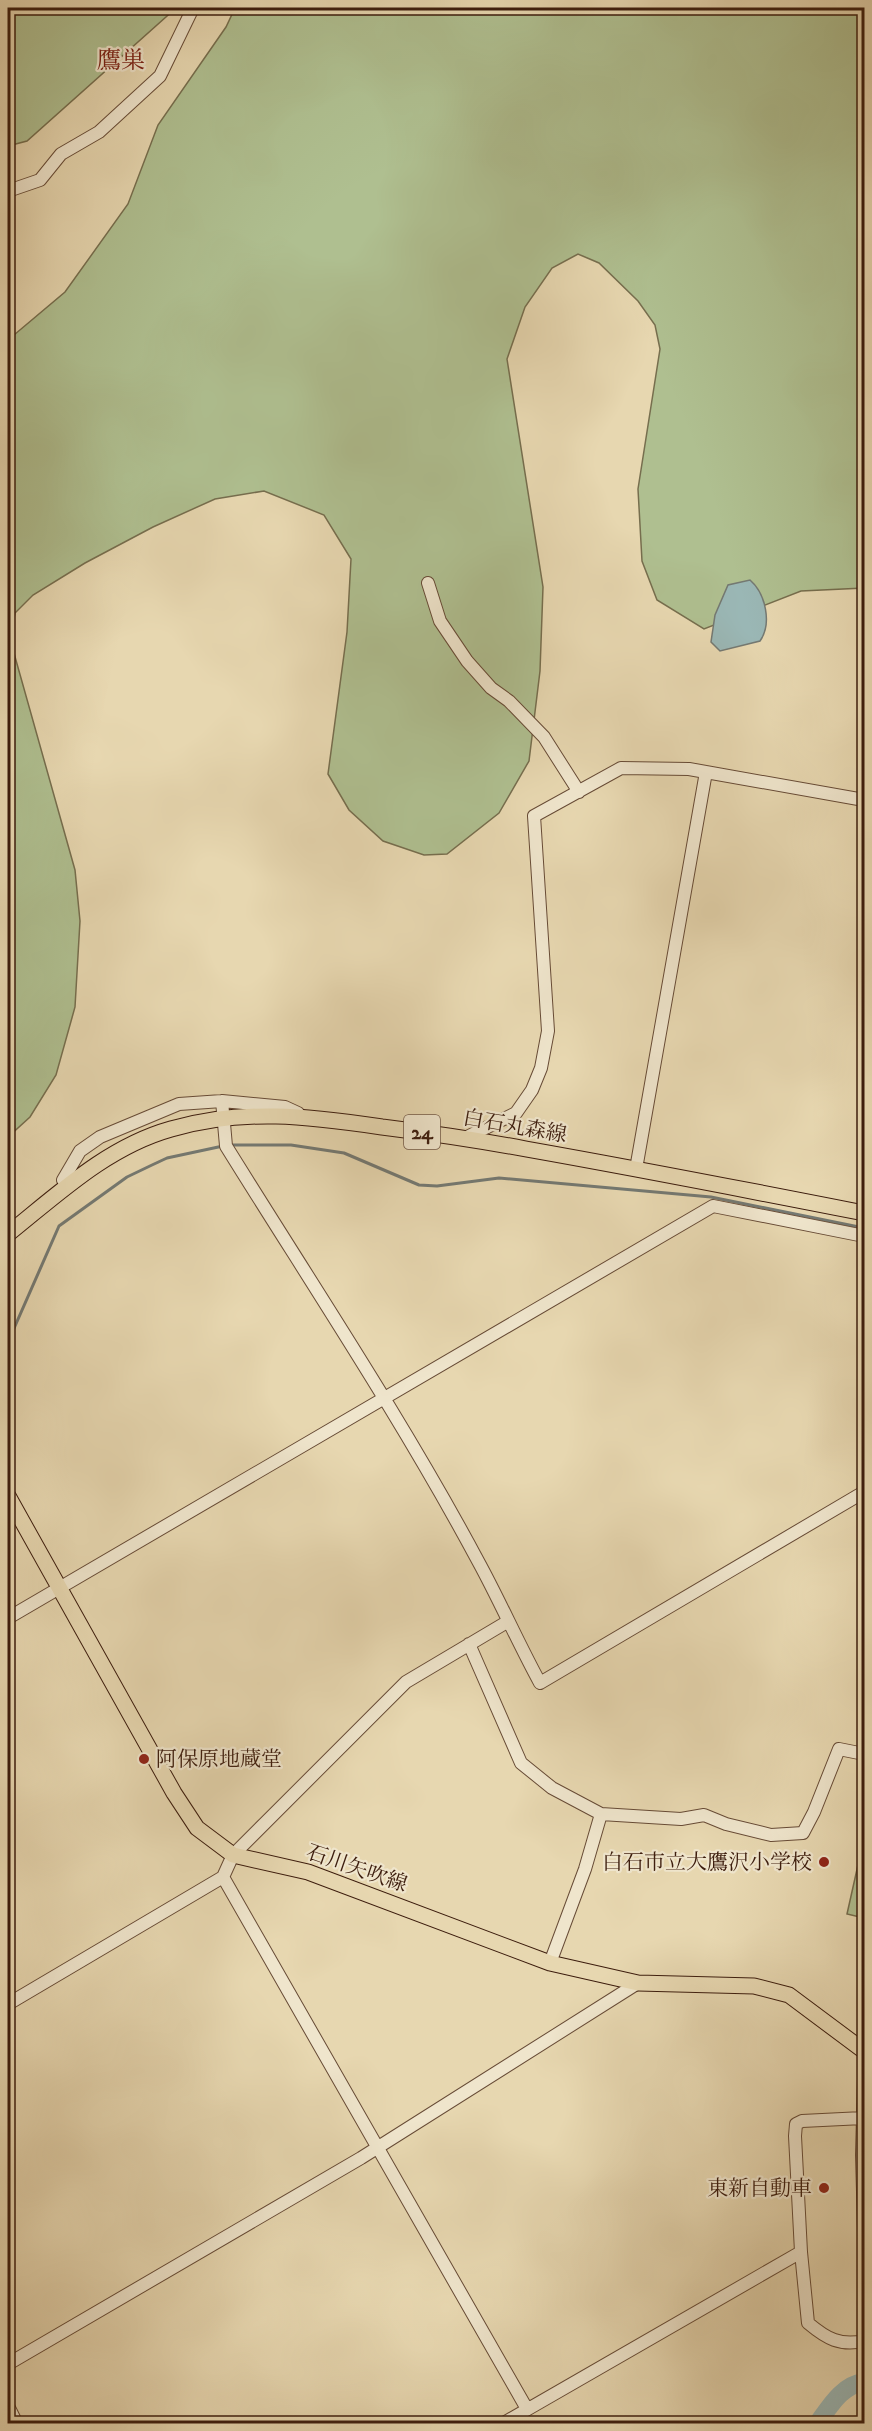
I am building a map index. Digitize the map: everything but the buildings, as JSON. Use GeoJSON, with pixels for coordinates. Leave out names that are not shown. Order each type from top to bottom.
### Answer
{"type":"FeatureCollection","features":[{"type":"Feature","properties":{"kind":"main road","name":"白石丸森線"},"geometry":{"type":"LineString","coordinates":[[8,1234],[67,1186],[131,1145],[170,1129],[223,1117],[264,1114],[298,1116],[465,1138],[864,1213]]}},
{"type":"Feature","properties":{"kind":"main road","name":"石川矢吹線"},"geometry":{"type":"LineString","coordinates":[[8,1496],[197,1828],[234,1855],[308,1872],[550,1963],[638,1983],[754,1986],[789,1995],[864,2051]]}},
{"type":"Feature","properties":{"kind":"street"},"geometry":{"type":"LineString","coordinates":[[8,191],[40,180],[61,154],[99,132],[159,76],[193,8]]}},
{"type":"Feature","properties":{"kind":"street"},"geometry":{"type":"LineString","coordinates":[[428,583],[440,621],[467,661],[483,680],[544,737],[579,792]]}},
{"type":"Feature","properties":{"kind":"street"},"geometry":{"type":"LineString","coordinates":[[465,1138],[516,1113],[532,1090],[541,1068],[548,1031],[534,816],[621,768],[688,769],[864,800]]}},
{"type":"Feature","properties":{"kind":"street"},"geometry":{"type":"LineString","coordinates":[[636,1169],[706,772]]}},
{"type":"Feature","properties":{"kind":"street"},"geometry":{"type":"LineString","coordinates":[[222,1101],[225,1143],[384,1399],[479,1562],[507,1622],[540,1683],[864,1492]]}},
{"type":"Feature","properties":{"kind":"street"},"geometry":{"type":"LineString","coordinates":[[67,1186],[63,1180],[80,1151],[100,1137],[179,1104],[222,1101],[285,1107],[298,1113],[298,1116]]}},
{"type":"Feature","properties":{"kind":"street"},"geometry":{"type":"LineString","coordinates":[[8,1618],[713,1206],[864,1236]]}},
{"type":"Feature","properties":{"kind":"street"},"geometry":{"type":"LineString","coordinates":[[8,2004],[223,1877],[234,1855],[406,1682],[507,1622]]}},
{"type":"Feature","properties":{"kind":"street"},"geometry":{"type":"LineString","coordinates":[[469,1644],[521,1763],[552,1788],[601,1814],[681,1819],[704,1815],[726,1824],[771,1835],[803,1833],[814,1812],[839,1749],[864,1755]]}},
{"type":"Feature","properties":{"kind":"street"},"geometry":{"type":"LineString","coordinates":[[550,1963],[585,1869],[601,1814]]}},
{"type":"Feature","properties":{"kind":"street"},"geometry":{"type":"LineString","coordinates":[[223,1877],[527,2409]]}},
{"type":"Feature","properties":{"kind":"street"},"geometry":{"type":"LineString","coordinates":[[8,2364],[379,2147],[638,1983]]}},
{"type":"Feature","properties":{"kind":"street"},"geometry":{"type":"LineString","coordinates":[[864,2079],[864,2228]]}},
{"type":"Feature","properties":{"kind":"street"},"geometry":{"type":"LineString","coordinates":[[863,2118],[813,2118],[796,2124],[801,2252],[808,2323],[824,2337],[839,2343],[864,2342]]}},
{"type":"Feature","properties":{"kind":"street"},"geometry":{"type":"LineString","coordinates":[[502,2424],[801,2252]]}},
{"type":"Feature","properties":{"kind":"street"},"geometry":{"type":"LineString","coordinates":[[8,2406],[17,2424]]}},
{"type":"Feature","properties":{"kind":"green space"},"geometry":{"type":"Polygon","coordinates":[[[8,8],[176,8],[27,141],[8,146],[8,8]]]}},
{"type":"Feature","properties":{"kind":"green space"},"geometry":{"type":"Polygon","coordinates":[[[235,8],[864,8],[864,588],[801,591],[704,629],[657,600],[642,561],[638,489],[660,349],[655,325],[638,301],[599,263],[578,254],[552,268],[525,307],[507,359],[543,587],[540,671],[529,761],[499,813],[447,854],[424,855],[383,841],[349,810],[328,774],[347,632],[351,559],[324,515],[264,491],[215,499],[153,527],[85,563],[33,595],[15,613],[10,639],[75,870],[80,921],[75,1007],[56,1075],[30,1117],[8,1137],[8,340],[65,292],[128,204],[158,125],[226,27],[235,8]]]}},
{"type":"Feature","properties":{"kind":"green space"},"geometry":{"type":"Polygon","coordinates":[[[864,1838],[864,1918],[847,1914],[864,1838]]]}},
{"type":"Feature","properties":{"kind":"water"},"geometry":{"type":"Polygon","coordinates":[[[750,580],[760,593],[766,609],[764,634],[760,641],[720,651],[711,642],[715,615],[728,585],[750,580]]]}},
{"type":"Feature","properties":{"kind":"waterway"},"geometry":{"type":"LineString","coordinates":[[230,1145],[291,1145],[344,1153],[419,1185],[437,1186],[499,1178],[711,1197],[864,1228]]}},
{"type":"Feature","properties":{"kind":"waterway"},"geometry":{"type":"LineString","coordinates":[[8,1342],[59,1226],[127,1177],[167,1158],[223,1146]]}},
{"type":"Feature","properties":{"kind":"waterway"},"geometry":{"type":"LineString","coordinates":[[817,2424],[843,2392],[849,2387],[864,2382]]}},
{"type":"Feature","properties":{"kind":"place","name":"阿保原地蔵堂"},"geometry":{"type":"Point","coordinates":[144,1759]}},
{"type":"Feature","properties":{"kind":"place","name":"白石市立大鷹沢小学校"},"geometry":{"type":"Point","coordinates":[824,1862]}},
{"type":"Feature","properties":{"kind":"place","name":"東新自動車"},"geometry":{"type":"Point","coordinates":[824,2188]}},
{"type":"Feature","properties":{"kind":"district","name":"鷹巣"},"geometry":{"type":"Point","coordinates":[121,60]}}]}
